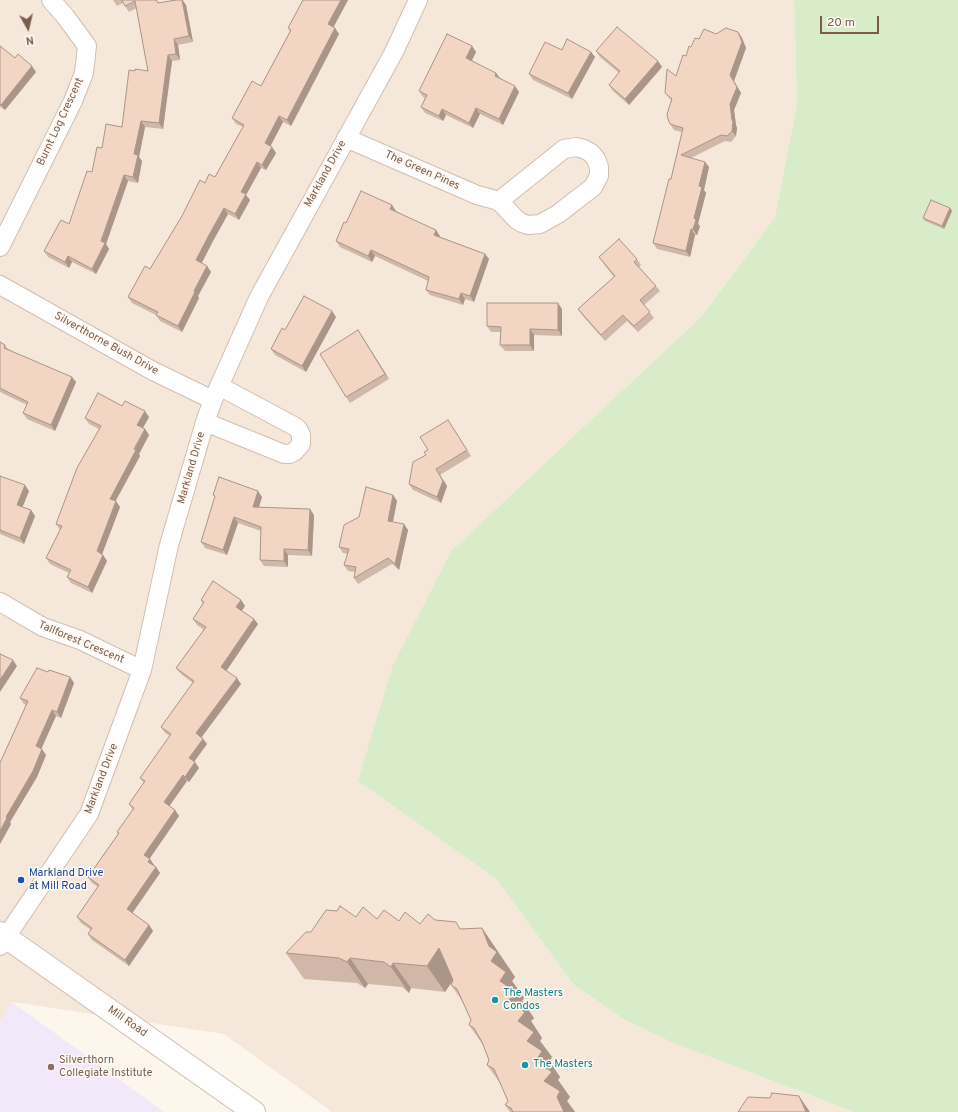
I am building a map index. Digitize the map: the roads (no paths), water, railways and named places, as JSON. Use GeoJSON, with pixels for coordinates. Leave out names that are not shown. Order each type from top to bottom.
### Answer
{"type":"FeatureCollection","features":[{"type":"Feature","properties":{"kind":"street","name":"Burnt Log Crescent"},"geometry":{"type":"LineString","coordinates":[[0,248],[72,101],[84,73],[87,46],[51,0]]}},
{"type":"Feature","properties":{"kind":"street","name":"Markland Drive"},"geometry":{"type":"LineString","coordinates":[[2,939],[89,814],[142,670],[169,545],[205,422],[216,393],[259,297],[394,52],[418,0]]}},
{"type":"Feature","properties":{"kind":"street","name":"The Green Pines"},"geometry":{"type":"LineString","coordinates":[[346,138],[477,195],[499,201]]}},
{"type":"Feature","properties":{"kind":"street"},"geometry":{"type":"LineString","coordinates":[[576,147],[584,148],[591,153],[599,167],[599,176],[593,187],[558,214],[540,224],[528,225],[522,223],[517,220],[499,201],[564,149],[576,147]]}},
{"type":"Feature","properties":{"kind":"street","name":"Silverthorne Bush Drive"},"geometry":{"type":"LineString","coordinates":[[0,285],[153,371],[216,393],[294,426],[301,435],[300,444],[293,453],[284,454],[205,422]]}},
{"type":"Feature","properties":{"kind":"street","name":"Tallforest Crescent"},"geometry":{"type":"LineString","coordinates":[[0,602],[42,627],[80,640],[142,670]]}},
{"type":"Feature","properties":{"kind":"street","name":"Mill Road"},"geometry":{"type":"LineString","coordinates":[[2,939],[254,1112]]}},
{"type":"Feature","properties":{"kind":"place","name":"Markland Drive at Mill Road"},"geometry":{"type":"Point","coordinates":[21,880]}},
{"type":"Feature","properties":{"kind":"place","name":"The Masters Condos"},"geometry":{"type":"Point","coordinates":[495,1000]}},
{"type":"Feature","properties":{"kind":"place","name":"The Masters"},"geometry":{"type":"Point","coordinates":[525,1065]}},
{"type":"Feature","properties":{"kind":"place","name":"Silverthorn Collegiate Institute"},"geometry":{"type":"Point","coordinates":[51,1067]}}]}
